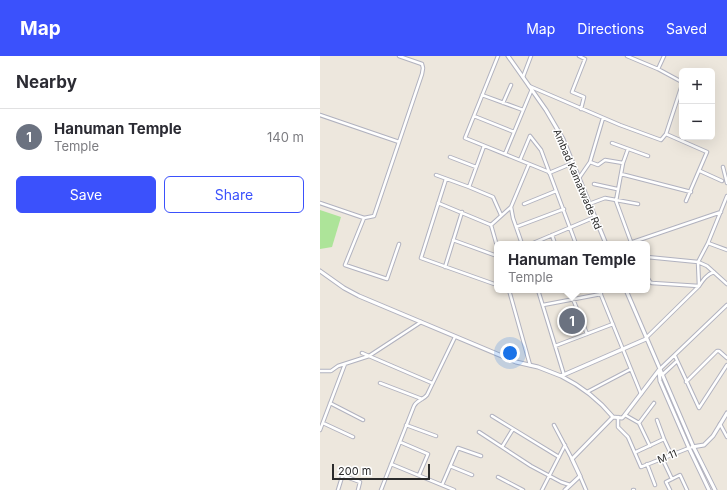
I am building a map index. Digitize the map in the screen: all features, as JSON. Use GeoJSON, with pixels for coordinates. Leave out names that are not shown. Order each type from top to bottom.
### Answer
{"type":"FeatureCollection","features":[{"type":"Feature","properties":{"kind":"street"},"geometry":{"type":"LineString","coordinates":[[320,203],[364,218],[374,216],[423,68],[422,64],[399,56]]}},
{"type":"Feature","properties":{"kind":"street"},"geometry":{"type":"LineString","coordinates":[[498,56],[465,138],[549,173],[573,163]]}},
{"type":"Feature","properties":{"kind":"street","name":"Ambad Kamatwade Rd"},"geometry":{"type":"LineString","coordinates":[[508,56],[531,87],[563,139],[605,241]]}},
{"type":"Feature","properties":{"kind":"street"},"geometry":{"type":"LineString","coordinates":[[523,77],[531,56]]}},
{"type":"Feature","properties":{"kind":"street"},"geometry":{"type":"LineString","coordinates":[[579,56],[585,58],[572,92],[584,97],[581,109]]}},
{"type":"Feature","properties":{"kind":"street"},"geometry":{"type":"LineString","coordinates":[[627,56],[679,80]]}},
{"type":"Feature","properties":{"kind":"street"},"geometry":{"type":"LineString","coordinates":[[658,70],[664,56]]}},
{"type":"Feature","properties":{"kind":"street"},"geometry":{"type":"LineString","coordinates":[[503,103],[511,85]]}},
{"type":"Feature","properties":{"kind":"street"},"geometry":{"type":"LineString","coordinates":[[505,154],[531,87],[603,118],[661,140],[666,134],[679,94]]}},
{"type":"Feature","properties":{"kind":"street"},"geometry":{"type":"LineString","coordinates":[[482,95],[523,110]]}},
{"type":"Feature","properties":{"kind":"street"},"geometry":{"type":"LineString","coordinates":[[320,115],[399,142]]}},
{"type":"Feature","properties":{"kind":"street"},"geometry":{"type":"LineString","coordinates":[[474,116],[514,132]]}},
{"type":"Feature","properties":{"kind":"street"},"geometry":{"type":"LineString","coordinates":[[579,178],[590,162],[603,118]]}},
{"type":"Feature","properties":{"kind":"street"},"geometry":{"type":"LineString","coordinates":[[666,134],[708,152],[686,201]]}},
{"type":"Feature","properties":{"kind":"street"},"geometry":{"type":"LineString","coordinates":[[520,160],[530,136],[541,150],[575,241]]}},
{"type":"Feature","properties":{"kind":"street"},"geometry":{"type":"LineString","coordinates":[[612,143],[648,156]]}},
{"type":"Feature","properties":{"kind":"street"},"geometry":{"type":"LineString","coordinates":[[469,187],[484,146]]}},
{"type":"Feature","properties":{"kind":"street"},"geometry":{"type":"LineString","coordinates":[[628,148],[623,163],[616,201],[631,241]]}},
{"type":"Feature","properties":{"kind":"street"},"geometry":{"type":"LineString","coordinates":[[450,157],[476,167]]}},
{"type":"Feature","properties":{"kind":"street"},"geometry":{"type":"LineString","coordinates":[[590,162],[598,165],[605,160],[623,163]]}},
{"type":"Feature","properties":{"kind":"street"},"geometry":{"type":"LineString","coordinates":[[491,225],[511,207],[529,164]]}},
{"type":"Feature","properties":{"kind":"street"},"geometry":{"type":"LineString","coordinates":[[723,167],[727,183]]}},
{"type":"Feature","properties":{"kind":"street"},"geometry":{"type":"LineString","coordinates":[[700,171],[722,181]]}},
{"type":"Feature","properties":{"kind":"street"},"geometry":{"type":"LineString","coordinates":[[621,174],[691,192]]}},
{"type":"Feature","properties":{"kind":"street"},"geometry":{"type":"LineString","coordinates":[[436,175],[493,197],[501,215]]}},
{"type":"Feature","properties":{"kind":"street"},"geometry":{"type":"LineString","coordinates":[[446,179],[421,258],[494,284]]}},
{"type":"Feature","properties":{"kind":"street"},"geometry":{"type":"LineString","coordinates":[[594,184],[618,189]]}},
{"type":"Feature","properties":{"kind":"street"},"geometry":{"type":"LineString","coordinates":[[524,204],[556,191]]}},
{"type":"Feature","properties":{"kind":"street"},"geometry":{"type":"LineString","coordinates":[[699,286],[698,262],[708,244],[727,196]]}},
{"type":"Feature","properties":{"kind":"street"},"geometry":{"type":"LineString","coordinates":[[589,204],[604,198],[638,204]]}},
{"type":"Feature","properties":{"kind":"street"},"geometry":{"type":"LineString","coordinates":[[438,203],[491,225],[496,241]]}},
{"type":"Feature","properties":{"kind":"street"},"geometry":{"type":"LineString","coordinates":[[511,207],[521,241]]}},
{"type":"Feature","properties":{"kind":"street"},"geometry":{"type":"LineString","coordinates":[[516,227],[564,209]]}},
{"type":"Feature","properties":{"kind":"street"},"geometry":{"type":"LineString","coordinates":[[445,267],[462,212]]}},
{"type":"Feature","properties":{"kind":"street"},"geometry":{"type":"LineString","coordinates":[[634,241],[721,212]]}},
{"type":"Feature","properties":{"kind":"street"},"geometry":{"type":"LineString","coordinates":[[538,241],[595,217]]}},
{"type":"Feature","properties":{"kind":"street"},"geometry":{"type":"LineString","coordinates":[[364,218],[345,265],[387,279],[399,244]]}},
{"type":"Feature","properties":{"kind":"street"},"geometry":{"type":"LineString","coordinates":[[552,235],[554,241]]}},
{"type":"Feature","properties":{"kind":"street"},"geometry":{"type":"LineString","coordinates":[[453,240],[494,255]]}},
{"type":"Feature","properties":{"kind":"street"},"geometry":{"type":"LineString","coordinates":[[708,244],[727,250]]}},
{"type":"Feature","properties":{"kind":"street"},"geometry":{"type":"LineString","coordinates":[[650,257],[698,262],[707,266],[727,284]]}},
{"type":"Feature","properties":{"kind":"street"},"geometry":{"type":"LineString","coordinates":[[320,271],[353,294],[516,362],[563,375],[587,392],[612,417]]}},
{"type":"Feature","properties":{"kind":"street"},"geometry":{"type":"LineString","coordinates":[[563,375],[646,339],[708,275],[714,272]]}},
{"type":"Feature","properties":{"kind":"street"},"geometry":{"type":"LineString","coordinates":[[650,282],[699,286]]}},
{"type":"Feature","properties":{"kind":"street"},"geometry":{"type":"LineString","coordinates":[[510,293],[530,366]]}},
{"type":"Feature","properties":{"kind":"street"},"geometry":{"type":"LineString","coordinates":[[539,293],[563,375]]}},
{"type":"Feature","properties":{"kind":"street"},"geometry":{"type":"LineString","coordinates":[[627,293],[659,370],[693,446],[715,490]]}},
{"type":"Feature","properties":{"kind":"street"},"geometry":{"type":"LineString","coordinates":[[543,305],[601,294],[641,394]]}},
{"type":"Feature","properties":{"kind":"street"},"geometry":{"type":"LineString","coordinates":[[573,299],[587,334]]}},
{"type":"Feature","properties":{"kind":"street"},"geometry":{"type":"LineString","coordinates":[[572,459],[612,417],[622,418],[659,370],[727,305]]}},
{"type":"Feature","properties":{"kind":"street"},"geometry":{"type":"LineString","coordinates":[[320,371],[329,371],[345,363],[369,356],[421,322]]}},
{"type":"Feature","properties":{"kind":"street"},"geometry":{"type":"LineString","coordinates":[[555,346],[613,324]]}},
{"type":"Feature","properties":{"kind":"street"},"geometry":{"type":"LineString","coordinates":[[381,490],[415,403],[426,397],[455,337]]}},
{"type":"Feature","properties":{"kind":"street"},"geometry":{"type":"LineString","coordinates":[[686,382],[717,351],[727,357]]}},
{"type":"Feature","properties":{"kind":"street"},"geometry":{"type":"LineString","coordinates":[[362,353],[432,384]]}},
{"type":"Feature","properties":{"kind":"street"},"geometry":{"type":"LineString","coordinates":[[675,356],[699,408],[727,365]]}},
{"type":"Feature","properties":{"kind":"street"},"geometry":{"type":"LineString","coordinates":[[662,375],[677,361]]}},
{"type":"Feature","properties":{"kind":"street"},"geometry":{"type":"LineString","coordinates":[[320,430],[345,363]]}},
{"type":"Feature","properties":{"kind":"street"},"geometry":{"type":"LineString","coordinates":[[587,392],[631,370]]}},
{"type":"Feature","properties":{"kind":"street"},"geometry":{"type":"LineString","coordinates":[[659,370],[660,381],[709,490]]}},
{"type":"Feature","properties":{"kind":"street"},"geometry":{"type":"LineString","coordinates":[[380,382],[422,399]]}},
{"type":"Feature","properties":{"kind":"street"},"geometry":{"type":"LineString","coordinates":[[639,423],[654,402]]}},
{"type":"Feature","properties":{"kind":"street"},"geometry":{"type":"LineString","coordinates":[[330,403],[363,420]]}},
{"type":"Feature","properties":{"kind":"street","name":"M 11"},"geometry":{"type":"LineString","coordinates":[[636,452],[641,467],[693,446],[704,445],[713,436],[727,413]]}},
{"type":"Feature","properties":{"kind":"street"},"geometry":{"type":"LineString","coordinates":[[625,415],[639,423],[650,446]]}},
{"type":"Feature","properties":{"kind":"street"},"geometry":{"type":"LineString","coordinates":[[492,416],[558,457]]}},
{"type":"Feature","properties":{"kind":"street"},"geometry":{"type":"LineString","coordinates":[[618,417],[618,427],[628,437],[636,452],[664,439]]}},
{"type":"Feature","properties":{"kind":"street"},"geometry":{"type":"LineString","coordinates":[[657,420],[671,454]]}},
{"type":"Feature","properties":{"kind":"street"},"geometry":{"type":"LineString","coordinates":[[323,422],[353,437]]}},
{"type":"Feature","properties":{"kind":"street"},"geometry":{"type":"LineString","coordinates":[[720,424],[727,437]]}},
{"type":"Feature","properties":{"kind":"street"},"geometry":{"type":"LineString","coordinates":[[406,425],[436,436]]}},
{"type":"Feature","properties":{"kind":"street"},"geometry":{"type":"LineString","coordinates":[[554,425],[586,490]]}},
{"type":"Feature","properties":{"kind":"street"},"geometry":{"type":"LineString","coordinates":[[502,447],[513,429]]}},
{"type":"Feature","properties":{"kind":"street"},"geometry":{"type":"LineString","coordinates":[[479,432],[549,476],[562,483],[570,485]]}},
{"type":"Feature","properties":{"kind":"street"},"geometry":{"type":"LineString","coordinates":[[400,442],[428,454],[419,476]]}},
{"type":"Feature","properties":{"kind":"street"},"geometry":{"type":"LineString","coordinates":[[542,490],[565,445]]}},
{"type":"Feature","properties":{"kind":"street"},"geometry":{"type":"LineString","coordinates":[[442,485],[458,448],[481,456]]}},
{"type":"Feature","properties":{"kind":"street"},"geometry":{"type":"LineString","coordinates":[[662,458],[672,479]]}},
{"type":"Feature","properties":{"kind":"street"},"geometry":{"type":"LineString","coordinates":[[391,464],[454,490]]}},
{"type":"Feature","properties":{"kind":"street"},"geometry":{"type":"LineString","coordinates":[[647,464],[655,485]]}},
{"type":"Feature","properties":{"kind":"street"},"geometry":{"type":"LineString","coordinates":[[450,466],[472,475]]}},
{"type":"Feature","properties":{"kind":"street"},"geometry":{"type":"LineString","coordinates":[[670,490],[666,482],[680,475],[687,490]]}},
{"type":"Feature","properties":{"kind":"street"},"geometry":{"type":"LineString","coordinates":[[338,490],[342,477],[344,476],[360,482],[358,490]]}},
{"type":"Feature","properties":{"kind":"street"},"geometry":{"type":"LineString","coordinates":[[565,490],[580,476]]}},
{"type":"Feature","properties":{"kind":"street"},"geometry":{"type":"LineString","coordinates":[[498,477],[523,490]]}},
{"type":"Feature","properties":{"kind":"green space"},"geometry":{"type":"Polygon","coordinates":[[[320,210],[341,217],[332,247],[320,249],[320,210]]]}},
{"type":"Feature","properties":{"kind":"place","name":"Hanuman Temple"},"geometry":{"type":"Point","coordinates":[572,321]}}]}
